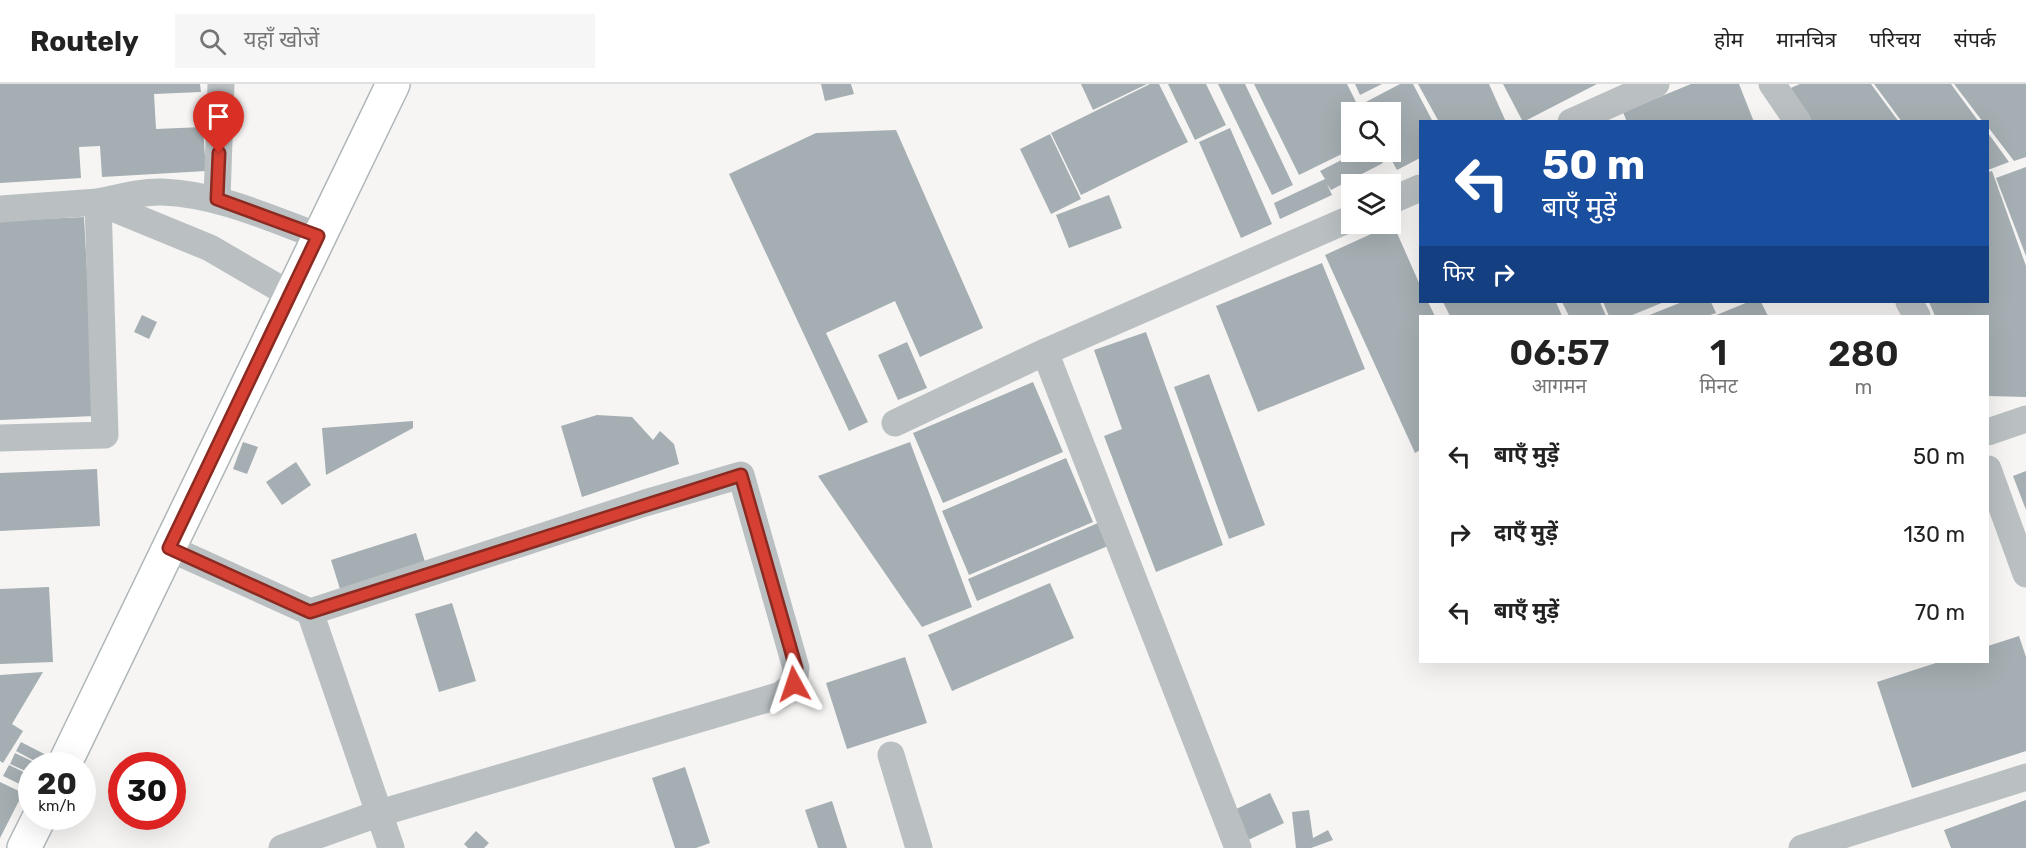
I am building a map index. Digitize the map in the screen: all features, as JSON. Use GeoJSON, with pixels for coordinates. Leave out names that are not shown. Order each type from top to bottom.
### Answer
{"type":"FeatureCollection","features":[{"type":"Feature","properties":{"kind":"main road"},"geometry":{"type":"LineString","coordinates":[[70,752],[393,84]]}},
{"type":"Feature","properties":{"kind":"main road"},"geometry":{"type":"LineString","coordinates":[[24,848],[33,830]]}},
{"type":"Feature","properties":{"kind":"street"},"geometry":{"type":"LineString","coordinates":[[217,199],[221,84]]}},
{"type":"Feature","properties":{"kind":"street"},"geometry":{"type":"LineString","coordinates":[[1575,120],[1656,84]]}},
{"type":"Feature","properties":{"kind":"street"},"geometry":{"type":"LineString","coordinates":[[1772,84],[1797,120]]}},
{"type":"Feature","properties":{"kind":"street"},"geometry":{"type":"LineString","coordinates":[[1401,196],[1419,188]]}},
{"type":"Feature","properties":{"kind":"street"},"geometry":{"type":"LineString","coordinates":[[0,209],[98,202],[160,192],[217,199],[318,236]]}},
{"type":"Feature","properties":{"kind":"street"},"geometry":{"type":"LineString","coordinates":[[98,202],[210,248],[290,294]]}},
{"type":"Feature","properties":{"kind":"street"},"geometry":{"type":"LineString","coordinates":[[0,438],[105,435],[98,202]]}},
{"type":"Feature","properties":{"kind":"street"},"geometry":{"type":"LineString","coordinates":[[895,423],[1045,352],[1341,223]]}},
{"type":"Feature","properties":{"kind":"street"},"geometry":{"type":"LineString","coordinates":[[1045,352],[1238,848]]}},
{"type":"Feature","properties":{"kind":"street"},"geometry":{"type":"LineString","coordinates":[[1989,432],[2026,419]]}},
{"type":"Feature","properties":{"kind":"street"},"geometry":{"type":"LineString","coordinates":[[1989,472],[2026,574]]}},
{"type":"Feature","properties":{"kind":"street"},"geometry":{"type":"LineString","coordinates":[[169,548],[310,612],[741,475],[796,668],[794,684],[782,695],[380,813],[282,848]]}},
{"type":"Feature","properties":{"kind":"street"},"geometry":{"type":"LineString","coordinates":[[310,612],[391,848]]}},
{"type":"Feature","properties":{"kind":"street"},"geometry":{"type":"LineString","coordinates":[[891,755],[919,848]]}},
{"type":"Feature","properties":{"kind":"street"},"geometry":{"type":"LineString","coordinates":[[1802,848],[2026,777]]}},
{"type":"Feature","properties":{"kind":"building"},"geometry":{"type":"Polygon","coordinates":[[[0,84],[200,84],[201,92],[154,94],[156,129],[203,127],[206,171],[102,177],[100,146],[79,147],[81,178],[0,183],[0,84]]]}},
{"type":"Feature","properties":{"kind":"building"},"geometry":{"type":"Polygon","coordinates":[[[821,84],[851,84],[854,94],[825,101],[821,84]]]}},
{"type":"Feature","properties":{"kind":"building"},"geometry":{"type":"Polygon","coordinates":[[[1081,84],[1147,84],[1093,110],[1081,84]]]}},
{"type":"Feature","properties":{"kind":"building"},"geometry":{"type":"Polygon","coordinates":[[[1150,84],[1159,84],[1188,142],[1081,195],[1051,133],[1150,84]]]}},
{"type":"Feature","properties":{"kind":"building"},"geometry":{"type":"Polygon","coordinates":[[[1168,84],[1206,84],[1226,125],[1195,140],[1168,84]]]}},
{"type":"Feature","properties":{"kind":"building"},"geometry":{"type":"Polygon","coordinates":[[[1218,84],[1245,84],[1293,185],[1272,195],[1218,84]]]}},
{"type":"Feature","properties":{"kind":"building"},"geometry":{"type":"Polygon","coordinates":[[[1254,84],[1347,84],[1356,102],[1341,102],[1341,154],[1299,175],[1254,84]]]}},
{"type":"Feature","properties":{"kind":"building"},"geometry":{"type":"Polygon","coordinates":[[[1355,84],[1382,84],[1360,95],[1355,84]]]}},
{"type":"Feature","properties":{"kind":"building"},"geometry":{"type":"Polygon","coordinates":[[[1400,84],[1413,84],[1432,120],[1419,120],[1419,159],[1397,170],[1393,162],[1401,162],[1401,102],[1366,102],[1400,84]]]}},
{"type":"Feature","properties":{"kind":"building"},"geometry":{"type":"Polygon","coordinates":[[[1418,84],[1489,84],[1505,120],[1438,120],[1418,84]]]}},
{"type":"Feature","properties":{"kind":"building"},"geometry":{"type":"Polygon","coordinates":[[[1503,84],[1597,84],[1527,120],[1522,120],[1503,84]]]}},
{"type":"Feature","properties":{"kind":"building"},"geometry":{"type":"Polygon","coordinates":[[[1691,84],[1739,84],[1753,120],[1626,120],[1623,112],[1691,84]]]}},
{"type":"Feature","properties":{"kind":"building"},"geometry":{"type":"Polygon","coordinates":[[[1800,84],[1871,84],[1898,120],[1808,120],[1786,90],[1800,84]]]}},
{"type":"Feature","properties":{"kind":"building"},"geometry":{"type":"Polygon","coordinates":[[[1874,84],[1951,84],[1978,120],[1901,120],[1874,84]]]}},
{"type":"Feature","properties":{"kind":"building"},"geometry":{"type":"Polygon","coordinates":[[[1954,84],[2026,84],[2026,157],[2014,161],[1989,128],[1989,120],[1981,120],[1954,84]]]}},
{"type":"Feature","properties":{"kind":"building"},"geometry":{"type":"Polygon","coordinates":[[[1230,128],[1272,224],[1241,238],[1199,142],[1230,128]]]}},
{"type":"Feature","properties":{"kind":"building"},"geometry":{"type":"Polygon","coordinates":[[[896,130],[983,328],[920,357],[895,301],[826,333],[868,422],[849,431],[729,174],[816,133],[896,130]]]}},
{"type":"Feature","properties":{"kind":"building"},"geometry":{"type":"Polygon","coordinates":[[[1050,134],[1081,199],[1051,214],[1020,149],[1050,134]]]}},
{"type":"Feature","properties":{"kind":"building"},"geometry":{"type":"Polygon","coordinates":[[[1989,134],[2009,162],[1989,170],[1989,134]]]}},
{"type":"Feature","properties":{"kind":"building"},"geometry":{"type":"Polygon","coordinates":[[[1341,160],[1383,163],[1362,174],[1341,174],[1341,185],[1331,190],[1327,184],[1332,195],[1280,219],[1274,203],[1325,179],[1320,171],[1341,160]]]}},
{"type":"Feature","properties":{"kind":"building"},"geometry":{"type":"Polygon","coordinates":[[[2026,167],[2026,256],[1996,178],[2026,167]]]}},
{"type":"Feature","properties":{"kind":"building"},"geometry":{"type":"Polygon","coordinates":[[[1992,171],[2026,266],[2026,397],[1989,396],[1989,315],[1935,315],[1929,303],[1989,303],[1989,172],[1992,171]]]}},
{"type":"Feature","properties":{"kind":"building"},"geometry":{"type":"Polygon","coordinates":[[[1109,195],[1122,228],[1069,248],[1056,215],[1109,195]]]}},
{"type":"Feature","properties":{"kind":"building"},"geometry":{"type":"Polygon","coordinates":[[[84,217],[95,416],[0,420],[0,221],[84,217]]]}},
{"type":"Feature","properties":{"kind":"building"},"geometry":{"type":"Polygon","coordinates":[[[1371,234],[1397,234],[1419,283],[1419,303],[1428,303],[1434,315],[1419,315],[1419,451],[1415,453],[1325,255],[1371,234]]]}},
{"type":"Feature","properties":{"kind":"building"},"geometry":{"type":"Polygon","coordinates":[[[1322,263],[1365,369],[1258,412],[1216,306],[1322,263]]]}},
{"type":"Feature","properties":{"kind":"building"},"geometry":{"type":"Polygon","coordinates":[[[1444,303],[1556,303],[1562,315],[1450,315],[1444,303]]]}},
{"type":"Feature","properties":{"kind":"building"},"geometry":{"type":"Polygon","coordinates":[[[1562,303],[1600,303],[1606,315],[1568,315],[1562,303]]]}},
{"type":"Feature","properties":{"kind":"building"},"geometry":{"type":"Polygon","coordinates":[[[1603,303],[1662,303],[1632,315],[1609,315],[1603,303]]]}},
{"type":"Feature","properties":{"kind":"building"},"geometry":{"type":"Polygon","coordinates":[[[1680,303],[1711,303],[1716,313],[1710,315],[1650,315],[1680,303]]]}},
{"type":"Feature","properties":{"kind":"building"},"geometry":{"type":"Polygon","coordinates":[[[1746,303],[1762,303],[1768,315],[1716,315],[1746,303]]]}},
{"type":"Feature","properties":{"kind":"building"},"geometry":{"type":"Polygon","coordinates":[[[142,315],[157,322],[149,339],[134,332],[142,315]]]}},
{"type":"Feature","properties":{"kind":"building"},"geometry":{"type":"Polygon","coordinates":[[[1146,332],[1223,545],[1156,572],[1104,436],[1122,429],[1094,350],[1146,332]]]}},
{"type":"Feature","properties":{"kind":"building"},"geometry":{"type":"Polygon","coordinates":[[[907,342],[927,388],[898,400],[878,355],[907,342]]]}},
{"type":"Feature","properties":{"kind":"building"},"geometry":{"type":"Polygon","coordinates":[[[1209,374],[1265,525],[1229,539],[1174,387],[1209,374]]]}},
{"type":"Feature","properties":{"kind":"building"},"geometry":{"type":"Polygon","coordinates":[[[1033,382],[1063,452],[943,503],[913,433],[1033,382]]]}},
{"type":"Feature","properties":{"kind":"building"},"geometry":{"type":"Polygon","coordinates":[[[597,415],[632,417],[653,440],[660,431],[674,444],[679,464],[582,497],[561,426],[597,415]]]}},
{"type":"Feature","properties":{"kind":"building"},"geometry":{"type":"Polygon","coordinates":[[[413,421],[413,428],[326,475],[322,428],[413,421]]]}},
{"type":"Feature","properties":{"kind":"building"},"geometry":{"type":"Polygon","coordinates":[[[243,442],[258,447],[247,474],[233,469],[243,442]]]}},
{"type":"Feature","properties":{"kind":"building"},"geometry":{"type":"Polygon","coordinates":[[[910,442],[972,607],[922,627],[818,476],[910,442]]]}},
{"type":"Feature","properties":{"kind":"building"},"geometry":{"type":"Polygon","coordinates":[[[1066,458],[1093,522],[969,575],[942,511],[1066,458]]]}},
{"type":"Feature","properties":{"kind":"building"},"geometry":{"type":"Polygon","coordinates":[[[296,462],[311,485],[282,505],[266,482],[296,462]]]}},
{"type":"Feature","properties":{"kind":"building"},"geometry":{"type":"Polygon","coordinates":[[[97,469],[100,526],[0,531],[0,473],[97,469]]]}},
{"type":"Feature","properties":{"kind":"building"},"geometry":{"type":"Polygon","coordinates":[[[2026,471],[2026,510],[2013,476],[2026,471]]]}},
{"type":"Feature","properties":{"kind":"building"},"geometry":{"type":"Polygon","coordinates":[[[1098,523],[1108,546],[977,601],[968,579],[1098,523]]]}},
{"type":"Feature","properties":{"kind":"building"},"geometry":{"type":"Polygon","coordinates":[[[416,533],[425,562],[340,589],[331,560],[416,533]]]}},
{"type":"Feature","properties":{"kind":"building"},"geometry":{"type":"Polygon","coordinates":[[[1050,583],[1074,638],[952,691],[928,635],[1050,583]]]}},
{"type":"Feature","properties":{"kind":"building"},"geometry":{"type":"Polygon","coordinates":[[[49,587],[53,662],[0,664],[0,589],[49,587]]]}},
{"type":"Feature","properties":{"kind":"building"},"geometry":{"type":"Polygon","coordinates":[[[452,603],[476,681],[439,692],[415,614],[452,603]]]}},
{"type":"Feature","properties":{"kind":"building"},"geometry":{"type":"Polygon","coordinates":[[[2019,636],[2026,657],[2026,751],[1912,788],[1877,682],[1936,663],[1989,663],[1989,646],[2019,636]]]}},
{"type":"Feature","properties":{"kind":"building"},"geometry":{"type":"Polygon","coordinates":[[[905,657],[927,723],[847,749],[826,683],[905,657]]]}},
{"type":"Feature","properties":{"kind":"building"},"geometry":{"type":"Polygon","coordinates":[[[43,672],[12,724],[23,731],[3,763],[0,761],[0,675],[43,672]]]}},
{"type":"Feature","properties":{"kind":"building"},"geometry":{"type":"Polygon","coordinates":[[[21,742],[40,752],[18,752],[16,751],[21,742]]]}},
{"type":"Feature","properties":{"kind":"building"},"geometry":{"type":"Polygon","coordinates":[[[15,753],[18,754],[18,768],[10,764],[15,753]]]}},
{"type":"Feature","properties":{"kind":"building"},"geometry":{"type":"Polygon","coordinates":[[[9,765],[18,769],[18,783],[3,776],[9,765]]]}},
{"type":"Feature","properties":{"kind":"building"},"geometry":{"type":"Polygon","coordinates":[[[685,767],[710,843],[696,848],[675,848],[652,778],[685,767]]]}},
{"type":"Feature","properties":{"kind":"building"},"geometry":{"type":"Polygon","coordinates":[[[0,782],[18,791],[18,803],[0,838],[0,782]]]}},
{"type":"Feature","properties":{"kind":"building"},"geometry":{"type":"Polygon","coordinates":[[[1270,793],[1284,823],[1246,841],[1232,811],[1270,793]]]}},
{"type":"Feature","properties":{"kind":"building"},"geometry":{"type":"Polygon","coordinates":[[[2026,800],[2026,848],[1951,848],[1944,830],[2026,800]]]}},
{"type":"Feature","properties":{"kind":"building"},"geometry":{"type":"Polygon","coordinates":[[[832,801],[847,848],[818,848],[805,810],[832,801]]]}},
{"type":"Feature","properties":{"kind":"building"},"geometry":{"type":"Polygon","coordinates":[[[1309,810],[1313,838],[1328,830],[1333,840],[1311,848],[1296,848],[1292,812],[1309,810]]]}},
{"type":"Feature","properties":{"kind":"building"},"geometry":{"type":"Polygon","coordinates":[[[476,831],[489,843],[484,848],[468,848],[464,844],[476,831]]]}},
{"type":"Feature","properties":{"kind":"route"},"geometry":{"type":"LineString","coordinates":[[219,153],[217,199],[318,236],[169,548],[310,612],[645,503],[741,475],[796,668],[794,684]]}}]}
